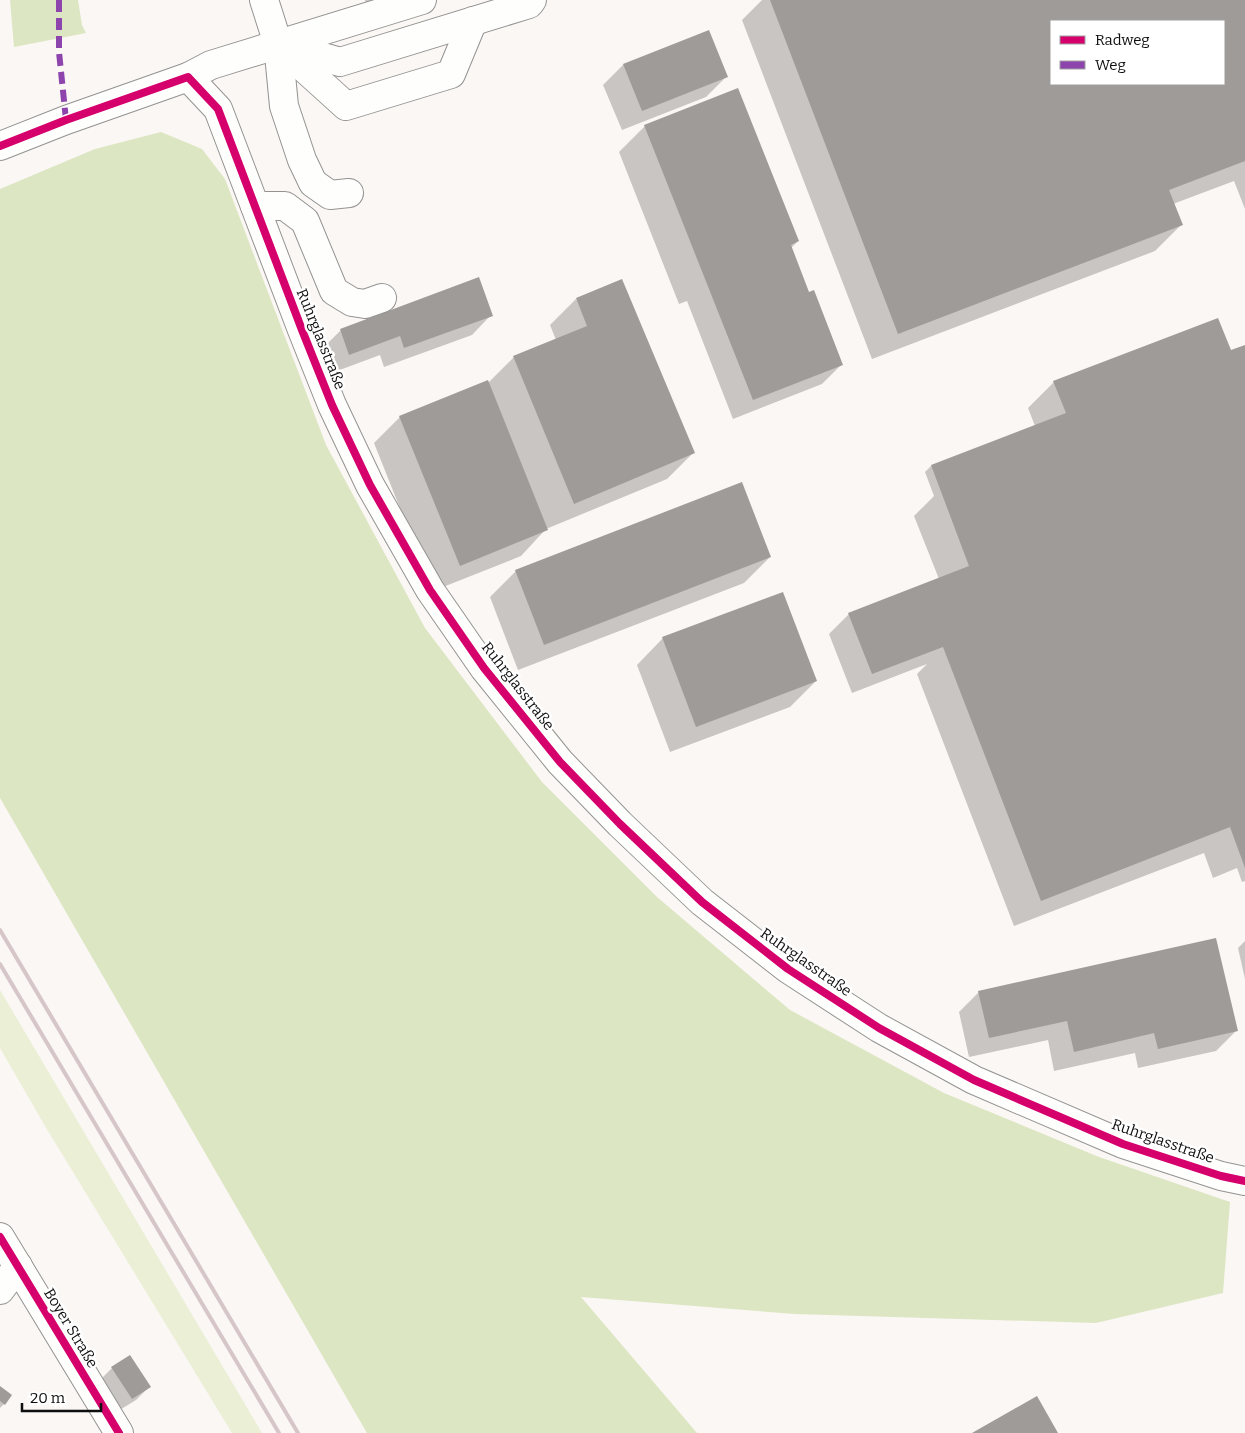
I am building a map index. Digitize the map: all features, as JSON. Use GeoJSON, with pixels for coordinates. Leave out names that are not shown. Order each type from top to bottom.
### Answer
{"type":"FeatureCollection","features":[{"type":"Feature","properties":{"kind":"street"},"geometry":{"type":"LineString","coordinates":[[264,0],[278,44],[284,106],[302,160],[313,183],[330,195],[349,193]]}},
{"type":"Feature","properties":{"kind":"street"},"geometry":{"type":"LineString","coordinates":[[0,146],[66,120],[188,77],[211,65],[422,0]]}},
{"type":"Feature","properties":{"kind":"street"},"geometry":{"type":"LineString","coordinates":[[278,44],[340,62],[528,4],[532,0]]}},
{"type":"Feature","properties":{"kind":"street"},"geometry":{"type":"LineString","coordinates":[[278,44],[346,106],[451,74],[473,21]]}},
{"type":"Feature","properties":{"kind":"street","name":"Ruhrglasstraße"},"geometry":{"type":"LineString","coordinates":[[188,77],[218,109],[332,405],[370,485],[430,590],[490,675],[560,762],[620,824],[702,902],[788,969],[879,1028],[974,1080],[1123,1144],[1221,1176],[1245,1181]]}},
{"type":"Feature","properties":{"kind":"street"},"geometry":{"type":"LineString","coordinates":[[255,206],[285,206],[305,221],[334,291],[352,302],[365,304],[382,298]]}},
{"type":"Feature","properties":{"kind":"street","name":"Boyer Straße"},"geometry":{"type":"LineString","coordinates":[[0,1237],[119,1433]]}},
{"type":"Feature","properties":{"kind":"street"},"geometry":{"type":"LineString","coordinates":[[0,1290],[18,1266]]}},
{"type":"Feature","properties":{"kind":"green space"},"geometry":{"type":"Polygon","coordinates":[[[10,0],[78,0],[82,25],[86,33],[14,47],[10,0]]]}},
{"type":"Feature","properties":{"kind":"green space"},"geometry":{"type":"Polygon","coordinates":[[[161,132],[202,149],[225,179],[326,445],[425,628],[542,782],[657,897],[790,1010],[944,1093],[1099,1157],[1230,1202],[1223,1293],[1096,1323],[795,1314],[581,1297],[697,1433],[367,1433],[0,798],[0,189],[95,149],[161,132]]]}},
{"type":"Feature","properties":{"kind":"green space"},"geometry":{"type":"Polygon","coordinates":[[[0,990],[262,1433],[232,1433],[45,1126],[0,1048],[0,990]]]}},
{"type":"Feature","properties":{"kind":"building"},"geometry":{"type":"Polygon","coordinates":[[[770,0],[1245,0],[1245,161],[1169,190],[1183,225],[898,334],[770,0]]]}},
{"type":"Feature","properties":{"kind":"building"},"geometry":{"type":"Polygon","coordinates":[[[709,30],[728,77],[642,111],[623,64],[709,30]]]}},
{"type":"Feature","properties":{"kind":"building"},"geometry":{"type":"Polygon","coordinates":[[[738,88],[799,241],[791,245],[809,292],[814,290],[843,365],[753,400],[644,125],[738,88]]]}},
{"type":"Feature","properties":{"kind":"building"},"geometry":{"type":"Polygon","coordinates":[[[479,277],[493,316],[404,348],[400,336],[349,355],[340,329],[479,277]]]}},
{"type":"Feature","properties":{"kind":"building"},"geometry":{"type":"Polygon","coordinates":[[[622,279],[695,453],[574,504],[513,356],[587,326],[576,298],[622,279]]]}},
{"type":"Feature","properties":{"kind":"building"},"geometry":{"type":"Polygon","coordinates":[[[1218,318],[1231,350],[1245,345],[1245,868],[1230,827],[1041,901],[943,647],[872,674],[848,613],[969,566],[931,465],[1066,413],[1053,381],[1218,318]]]}},
{"type":"Feature","properties":{"kind":"building"},"geometry":{"type":"Polygon","coordinates":[[[488,380],[548,530],[460,566],[399,416],[488,380]]]}},
{"type":"Feature","properties":{"kind":"building"},"geometry":{"type":"Polygon","coordinates":[[[742,482],[771,557],[544,645],[515,570],[742,482]]]}},
{"type":"Feature","properties":{"kind":"building"},"geometry":{"type":"Polygon","coordinates":[[[783,592],[817,681],[696,727],[662,637],[783,592]]]}},
{"type":"Feature","properties":{"kind":"building"},"geometry":{"type":"Polygon","coordinates":[[[1216,938],[1238,1031],[1158,1049],[1154,1033],[1074,1052],[1067,1021],[989,1038],[978,991],[1216,938]]]}},
{"type":"Feature","properties":{"kind":"building"},"geometry":{"type":"Polygon","coordinates":[[[130,1355],[151,1387],[132,1399],[111,1367],[130,1355]]]}},
{"type":"Feature","properties":{"kind":"building"},"geometry":{"type":"Polygon","coordinates":[[[0,1386],[12,1395],[5,1405],[0,1401],[0,1386]]]}},
{"type":"Feature","properties":{"kind":"building"},"geometry":{"type":"Polygon","coordinates":[[[1037,1396],[1058,1433],[972,1433],[1037,1396]]]}},
{"type":"Feature","properties":{"kind":"railway"},"geometry":{"type":"LineString","coordinates":[[0,930],[298,1433]]}},
{"type":"Feature","properties":{"kind":"railway"},"geometry":{"type":"LineString","coordinates":[[0,964],[279,1433]]}},
{"type":"Feature","properties":{"kind":"marked path"},"geometry":{"type":"LineString","coordinates":[[59,0],[59,52],[66,120]]}},
{"type":"Feature","properties":{"kind":"cycle path"},"geometry":{"type":"LineString","coordinates":[[0,146],[66,120],[188,77],[218,109],[332,405],[370,485],[430,590],[484,668],[560,762],[620,824],[702,902],[788,969],[879,1028],[974,1080],[1123,1144],[1221,1176],[1245,1181]]}},
{"type":"Feature","properties":{"kind":"cycle path"},"geometry":{"type":"LineString","coordinates":[[0,1237],[119,1433]]}}]}
